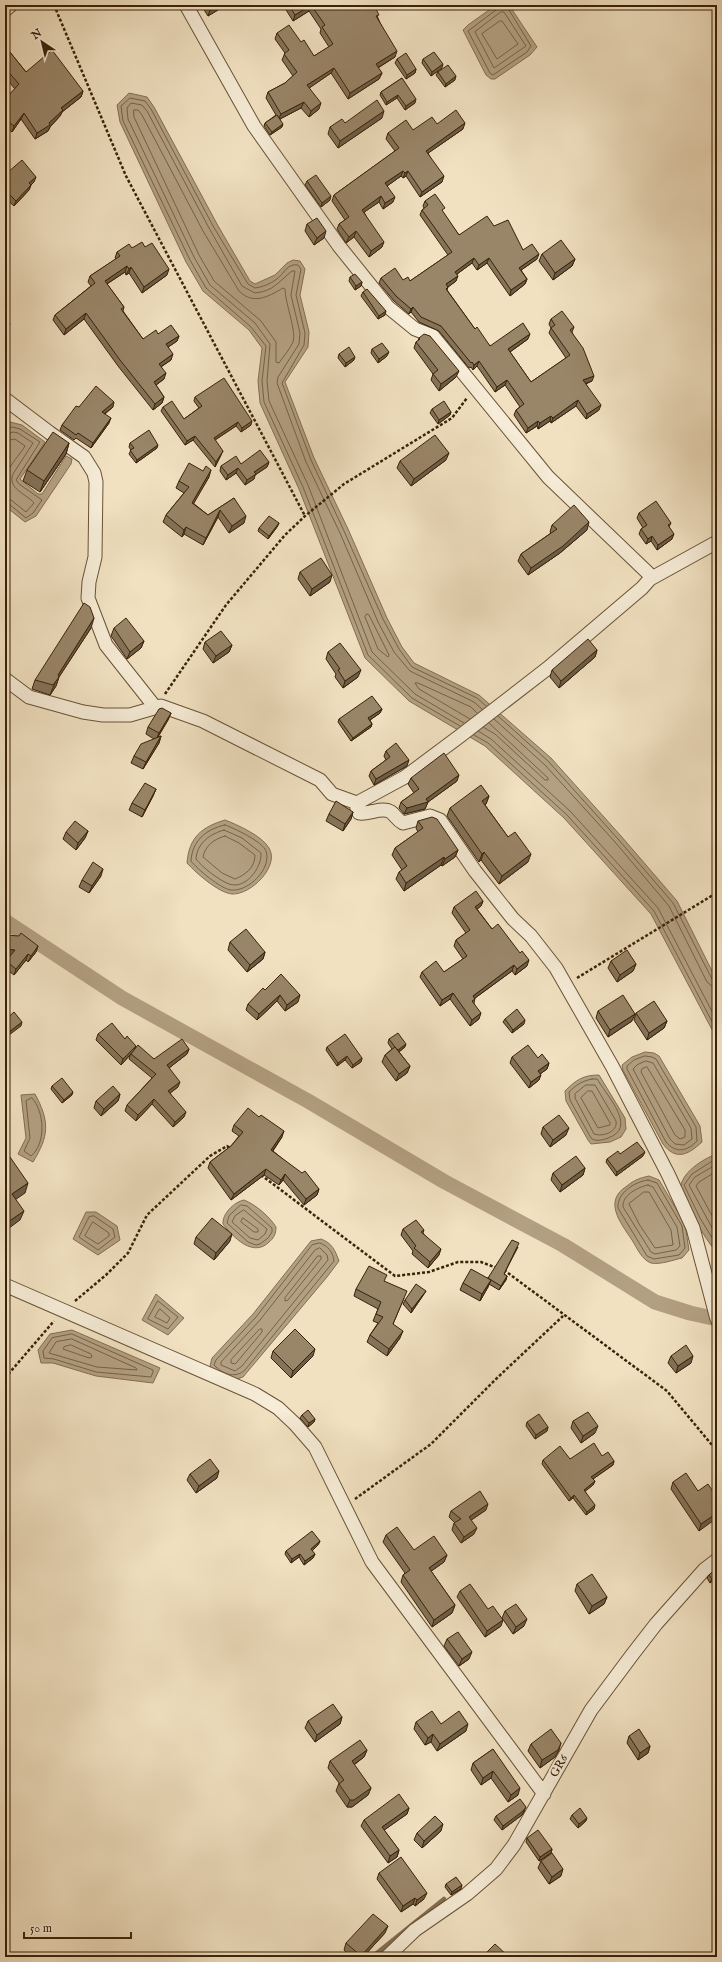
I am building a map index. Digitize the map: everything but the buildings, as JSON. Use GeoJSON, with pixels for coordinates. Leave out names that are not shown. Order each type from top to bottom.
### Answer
{"type":"FeatureCollection","features":[{"type":"Feature","properties":{"kind":"street"},"geometry":{"type":"LineString","coordinates":[[5,10],[11,5]]}},
{"type":"Feature","properties":{"kind":"street"},"geometry":{"type":"LineString","coordinates":[[186,5],[254,126],[339,246],[388,307],[415,329],[433,336],[548,477],[646,570],[650,579]]}},
{"type":"Feature","properties":{"kind":"street"},"geometry":{"type":"LineString","coordinates":[[5,399],[84,457],[94,473],[96,482],[95,557],[89,582],[88,598],[106,645],[155,707]]}},
{"type":"Feature","properties":{"kind":"street"},"geometry":{"type":"LineString","coordinates":[[5,679],[29,697],[83,712],[103,715],[130,715],[161,706],[202,722],[320,780],[332,794],[357,803],[405,777],[510,698],[601,623],[642,588],[650,579],[717,542]]}},
{"type":"Feature","properties":{"kind":"street"},"geometry":{"type":"LineString","coordinates":[[357,803],[359,813],[364,814],[383,810],[391,812],[396,818],[403,822],[430,816],[440,820],[474,871],[513,919],[532,936],[556,968],[612,1066],[668,1174],[693,1228],[717,1320]]}},
{"type":"Feature","properties":{"kind":"street"},"geometry":{"type":"LineString","coordinates":[[5,1285],[62,1312],[147,1349],[200,1369],[255,1394],[278,1408],[295,1424],[315,1447],[372,1562],[544,1794]]}},
{"type":"Feature","properties":{"kind":"street","name":"GR6"},"geometry":{"type":"LineString","coordinates":[[387,1957],[415,1930],[467,1894],[496,1869],[514,1845],[591,1710],[632,1655],[690,1585],[704,1570],[717,1560]]}},
{"type":"Feature","properties":{"kind":"path"},"geometry":{"type":"LineString","coordinates":[[54,5],[126,176],[305,516]]}},
{"type":"Feature","properties":{"kind":"path"},"geometry":{"type":"LineString","coordinates":[[155,707],[226,605],[259,563],[305,516],[344,484],[452,418],[465,400],[476,390]]}},
{"type":"Feature","properties":{"kind":"path"},"geometry":{"type":"LineString","coordinates":[[566,985],[713,895]]}},
{"type":"Feature","properties":{"kind":"path"},"geometry":{"type":"LineString","coordinates":[[5,1378],[62,1312],[106,1275],[128,1253],[147,1215],[216,1152],[227,1146],[234,1152]]}},
{"type":"Feature","properties":{"kind":"path"},"geometry":{"type":"LineString","coordinates":[[255,1170],[395,1276],[429,1272],[458,1262],[481,1262],[504,1270],[563,1316],[635,1366],[667,1391],[717,1451]]}},
{"type":"Feature","properties":{"kind":"path"},"geometry":{"type":"LineString","coordinates":[[344,1508],[431,1444],[497,1378],[563,1316]]}},
{"type":"Feature","properties":{"kind":"water"},"geometry":{"type":"Polygon","coordinates":[[[496,5],[509,5],[537,47],[530,55],[495,79],[491,79],[486,75],[463,30],[496,5]]]}},
{"type":"Feature","properties":{"kind":"water"},"geometry":{"type":"Polygon","coordinates":[[[129,93],[147,97],[154,107],[217,224],[250,281],[255,284],[275,275],[287,263],[293,260],[300,261],[305,269],[300,295],[309,332],[308,347],[285,382],[314,458],[348,529],[387,618],[402,647],[414,663],[479,695],[551,758],[677,901],[717,981],[717,1039],[651,914],[564,818],[485,746],[409,701],[365,658],[299,489],[260,403],[258,381],[262,348],[249,330],[203,291],[186,262],[120,122],[117,105],[129,93]]]}},
{"type":"Feature","properties":{"kind":"water"},"geometry":{"type":"Polygon","coordinates":[[[10,422],[22,425],[45,442],[20,479],[38,494],[42,494],[66,456],[72,459],[71,464],[36,516],[25,522],[5,506],[5,428],[10,422]]]}},
{"type":"Feature","properties":{"kind":"water"},"geometry":{"type":"Polygon","coordinates":[[[225,820],[243,828],[261,839],[269,848],[271,855],[271,863],[267,871],[255,885],[247,890],[232,894],[214,886],[187,863],[191,846],[198,834],[210,826],[225,820]]]}},
{"type":"Feature","properties":{"kind":"water"},"geometry":{"type":"Polygon","coordinates":[[[645,1052],[654,1053],[659,1056],[700,1126],[702,1142],[687,1153],[673,1153],[663,1144],[623,1070],[622,1065],[632,1057],[645,1052]]]}},
{"type":"Feature","properties":{"kind":"water"},"geometry":{"type":"Polygon","coordinates":[[[599,1075],[625,1118],[626,1129],[621,1137],[610,1142],[591,1144],[566,1101],[565,1091],[584,1077],[599,1075]]]}},
{"type":"Feature","properties":{"kind":"water"},"geometry":{"type":"Polygon","coordinates":[[[35,1094],[43,1113],[46,1129],[42,1144],[33,1162],[18,1154],[26,1138],[21,1095],[35,1094]]]}},
{"type":"Feature","properties":{"kind":"water"},"geometry":{"type":"Polygon","coordinates":[[[717,1154],[717,1252],[706,1238],[692,1213],[681,1189],[681,1183],[693,1167],[717,1154]]]}},
{"type":"Feature","properties":{"kind":"water"},"geometry":{"type":"Polygon","coordinates":[[[649,1176],[659,1180],[685,1224],[689,1250],[682,1258],[658,1263],[651,1263],[645,1259],[623,1226],[616,1212],[616,1198],[620,1192],[640,1178],[649,1176]]]}},
{"type":"Feature","properties":{"kind":"water"},"geometry":{"type":"Polygon","coordinates":[[[244,1200],[253,1204],[262,1211],[276,1227],[273,1238],[262,1247],[249,1247],[243,1244],[223,1224],[224,1216],[229,1209],[236,1203],[244,1200]]]}},
{"type":"Feature","properties":{"kind":"water"},"geometry":{"type":"Polygon","coordinates":[[[86,1212],[96,1212],[117,1226],[120,1240],[98,1255],[73,1239],[86,1212]]]}},
{"type":"Feature","properties":{"kind":"water"},"geometry":{"type":"Polygon","coordinates":[[[321,1239],[333,1247],[339,1261],[327,1277],[243,1377],[234,1380],[213,1370],[210,1366],[212,1358],[253,1314],[311,1241],[321,1239]]]}},
{"type":"Feature","properties":{"kind":"water"},"geometry":{"type":"Polygon","coordinates":[[[156,1294],[184,1318],[168,1335],[142,1320],[156,1294]]]}},
{"type":"Feature","properties":{"kind":"water"},"geometry":{"type":"Polygon","coordinates":[[[72,1330],[160,1368],[153,1383],[96,1376],[53,1363],[41,1363],[38,1350],[50,1334],[72,1330]]]}},
{"type":"Feature","properties":{"kind":"waterway"},"geometry":{"type":"LineString","coordinates":[[5,921],[122,998],[308,1101],[445,1182],[563,1245],[655,1302],[690,1313],[717,1319]]}},
{"type":"Feature","properties":{"kind":"waterway"},"geometry":{"type":"LineString","coordinates":[[372,1957],[444,1899]]}}]}
